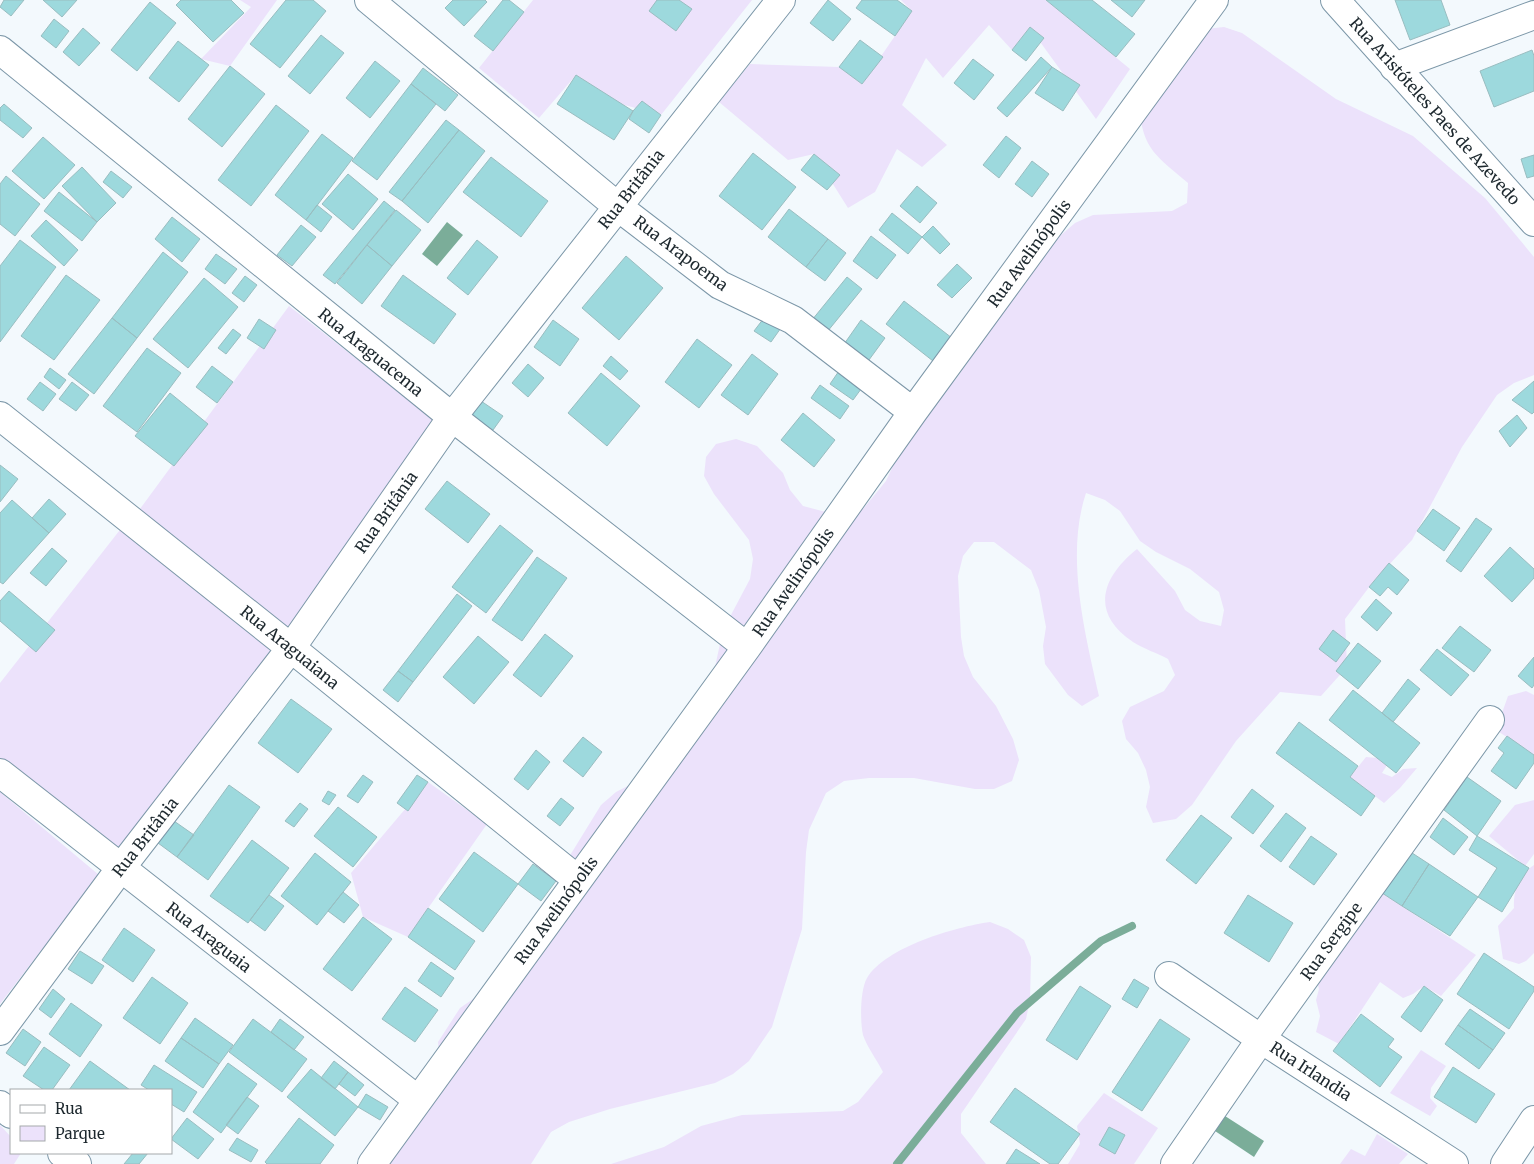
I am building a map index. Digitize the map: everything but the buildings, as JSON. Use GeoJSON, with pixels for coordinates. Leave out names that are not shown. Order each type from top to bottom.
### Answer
{"type":"FeatureCollection","features":[{"type":"Feature","properties":{"kind":"street","name":"Rua Arapoema"},"geometry":{"type":"LineString","coordinates":[[369,0],[618,206],[720,285],[793,320],[913,412]]}},
{"type":"Feature","properties":{"kind":"street","name":"Rua Britânia"},"geometry":{"type":"LineString","coordinates":[[0,1031],[120,869],[291,648],[452,418],[781,0]]}},
{"type":"Feature","properties":{"kind":"street","name":"Rua Avelinópolis"},"geometry":{"type":"LineString","coordinates":[[372,1164],[747,647],[913,412],[1214,0]]}},
{"type":"Feature","properties":{"kind":"street","name":"Rua Aristóteles Paes de Azevedo"},"geometry":{"type":"LineString","coordinates":[[1335,0],[1534,222]]}},
{"type":"Feature","properties":{"kind":"street"},"geometry":{"type":"LineString","coordinates":[[1394,66],[1534,15]]}},
{"type":"Feature","properties":{"kind":"street","name":"Rua Araguacema"},"geometry":{"type":"LineString","coordinates":[[0,50],[452,418],[747,647]]}},
{"type":"Feature","properties":{"kind":"street","name":"Rua Araguaiana"},"geometry":{"type":"LineString","coordinates":[[0,416],[578,880]]}},
{"type":"Feature","properties":{"kind":"street","name":"Rua Sergipe"},"geometry":{"type":"LineString","coordinates":[[1175,1164],[1261,1039],[1490,720]]}},
{"type":"Feature","properties":{"kind":"street","name":"Rua Araguaia"},"geometry":{"type":"LineString","coordinates":[[0,773],[120,869],[418,1100]]}},
{"type":"Feature","properties":{"kind":"street","name":"Rua Irlandia"},"geometry":{"type":"LineString","coordinates":[[1169,976],[1261,1039],[1454,1164]]}},
{"type":"Feature","properties":{"kind":"street"},"geometry":{"type":"LineString","coordinates":[[0,1105],[10,1113]]}},
{"type":"Feature","properties":{"kind":"street"},"geometry":{"type":"LineString","coordinates":[[1505,1164],[1534,1120]]}},
{"type":"Feature","properties":{"kind":"street"},"geometry":{"type":"LineString","coordinates":[[63,1154],[77,1164]]}},
{"type":"Feature","properties":{"kind":"green space"},"geometry":{"type":"Polygon","coordinates":[[[240,0],[277,0],[230,66],[201,59],[251,7],[240,0]]]}},
{"type":"Feature","properties":{"kind":"green space"},"geometry":{"type":"Polygon","coordinates":[[[533,0],[752,0],[661,115],[621,104],[576,75],[539,118],[479,68],[533,0]]]}},
{"type":"Feature","properties":{"kind":"green space"},"geometry":{"type":"Polygon","coordinates":[[[901,0],[1046,0],[1130,69],[1096,119],[1030,28],[1012,50],[989,25],[943,78],[926,58],[902,105],[947,145],[922,167],[897,149],[875,192],[848,208],[814,154],[788,160],[719,102],[750,64],[839,67],[862,84],[912,11],[901,0]]]}},
{"type":"Feature","properties":{"kind":"green space"},"geometry":{"type":"Polygon","coordinates":[[[1224,27],[1242,33],[1336,99],[1413,136],[1485,198],[1534,257],[1534,375],[1514,383],[1497,395],[1462,447],[1412,540],[1373,582],[1345,619],[1347,667],[1321,696],[1280,692],[1236,741],[1192,805],[1176,819],[1153,823],[1146,807],[1150,787],[1146,770],[1138,753],[1126,739],[1122,721],[1130,707],[1164,691],[1175,675],[1168,659],[1133,642],[1119,631],[1110,619],[1105,595],[1115,572],[1137,549],[1175,591],[1185,610],[1200,621],[1221,626],[1224,610],[1219,592],[1190,569],[1156,552],[1140,541],[1120,511],[1105,500],[1086,493],[1080,517],[1077,542],[1077,568],[1083,621],[1099,696],[1082,706],[1068,695],[1045,664],[1043,646],[1046,627],[1039,590],[1031,570],[994,542],[974,542],[963,556],[958,576],[961,637],[964,656],[973,677],[996,706],[1013,739],[1019,760],[1012,781],[994,789],[975,789],[914,778],[869,778],[844,781],[826,793],[809,830],[802,929],[772,1027],[749,1061],[733,1074],[715,1083],[610,1109],[569,1122],[551,1132],[531,1164],[366,1164],[440,1063],[438,1042],[460,1008],[508,975],[551,914],[569,857],[601,805],[616,792],[649,775],[710,690],[723,630],[750,579],[753,559],[749,540],[714,494],[704,476],[706,457],[716,444],[736,439],[757,446],[783,473],[790,490],[803,506],[841,516],[863,509],[886,481],[893,466],[897,447],[918,418],[956,379],[979,346],[992,315],[1046,248],[1075,223],[1093,215],[1172,211],[1187,203],[1188,183],[1160,159],[1148,143],[1141,121],[1140,107],[1206,29],[1224,27]]]}},
{"type":"Feature","properties":{"kind":"green space"},"geometry":{"type":"Polygon","coordinates":[[[289,306],[436,421],[285,631],[137,513],[289,306]]]}},
{"type":"Feature","properties":{"kind":"green space"},"geometry":{"type":"Polygon","coordinates":[[[123,526],[274,647],[119,851],[0,760],[0,683],[123,526]]]}},
{"type":"Feature","properties":{"kind":"green space"},"geometry":{"type":"Polygon","coordinates":[[[1526,691],[1534,695],[1534,755],[1496,730],[1508,696],[1526,691]]]}},
{"type":"Feature","properties":{"kind":"green space"},"geometry":{"type":"Polygon","coordinates":[[[1378,752],[1389,762],[1382,773],[1392,777],[1403,769],[1417,768],[1384,803],[1350,777],[1366,757],[1377,758],[1378,752]]]}},
{"type":"Feature","properties":{"kind":"green space"},"geometry":{"type":"Polygon","coordinates":[[[428,782],[487,824],[408,937],[363,917],[351,873],[428,782]]]}},
{"type":"Feature","properties":{"kind":"green space"},"geometry":{"type":"Polygon","coordinates":[[[0,792],[99,875],[0,1004],[0,792]]]}},
{"type":"Feature","properties":{"kind":"green space"},"geometry":{"type":"Polygon","coordinates":[[[1534,800],[1534,854],[1525,866],[1489,836],[1515,805],[1534,800]]]}},
{"type":"Feature","properties":{"kind":"green space"},"geometry":{"type":"Polygon","coordinates":[[[1534,865],[1534,953],[1526,961],[1519,964],[1503,959],[1498,926],[1514,908],[1518,884],[1524,873],[1534,865]]]}},
{"type":"Feature","properties":{"kind":"green space"},"geometry":{"type":"Polygon","coordinates":[[[1379,891],[1476,955],[1441,996],[1424,986],[1403,998],[1380,982],[1339,1044],[1316,1032],[1320,1016],[1316,1000],[1319,989],[1315,974],[1379,891]]]}},
{"type":"Feature","properties":{"kind":"green space"},"geometry":{"type":"Polygon","coordinates":[[[990,922],[1008,929],[1024,940],[1031,957],[1030,1000],[1026,1019],[961,1114],[961,1133],[986,1164],[611,1164],[664,1147],[701,1126],[742,1115],[843,1111],[858,1102],[883,1072],[863,1035],[862,998],[867,978],[876,967],[889,957],[922,940],[959,928],[990,922]]]}},
{"type":"Feature","properties":{"kind":"green space"},"geometry":{"type":"Polygon","coordinates":[[[1421,1050],[1446,1066],[1431,1088],[1430,1098],[1437,1106],[1430,1116],[1390,1093],[1421,1050]]]}},
{"type":"Feature","properties":{"kind":"green space"},"geometry":{"type":"Polygon","coordinates":[[[1104,1093],[1158,1128],[1134,1164],[1068,1164],[1080,1144],[1077,1126],[1104,1093]]]}},
{"type":"Feature","properties":{"kind":"green space"},"geometry":{"type":"Polygon","coordinates":[[[0,1125],[10,1136],[10,1154],[20,1154],[14,1164],[0,1164],[0,1125]]]}},
{"type":"Feature","properties":{"kind":"green space"},"geometry":{"type":"Polygon","coordinates":[[[1377,1134],[1408,1154],[1399,1164],[1340,1164],[1351,1149],[1365,1156],[1377,1134]]]}},
{"type":"Feature","properties":{"kind":"shaded area"},"geometry":{"type":"Polygon","coordinates":[[[447,222],[463,235],[437,266],[422,254],[447,222]]]}},
{"type":"Feature","properties":{"kind":"shaded area"},"geometry":{"type":"Polygon","coordinates":[[[1225,1116],[1264,1141],[1254,1157],[1215,1131],[1225,1116]]]}},
{"type":"Feature","properties":{"kind":"waterway"},"geometry":{"type":"LineString","coordinates":[[897,1164],[1017,1013],[1101,941],[1132,926]]}}]}
